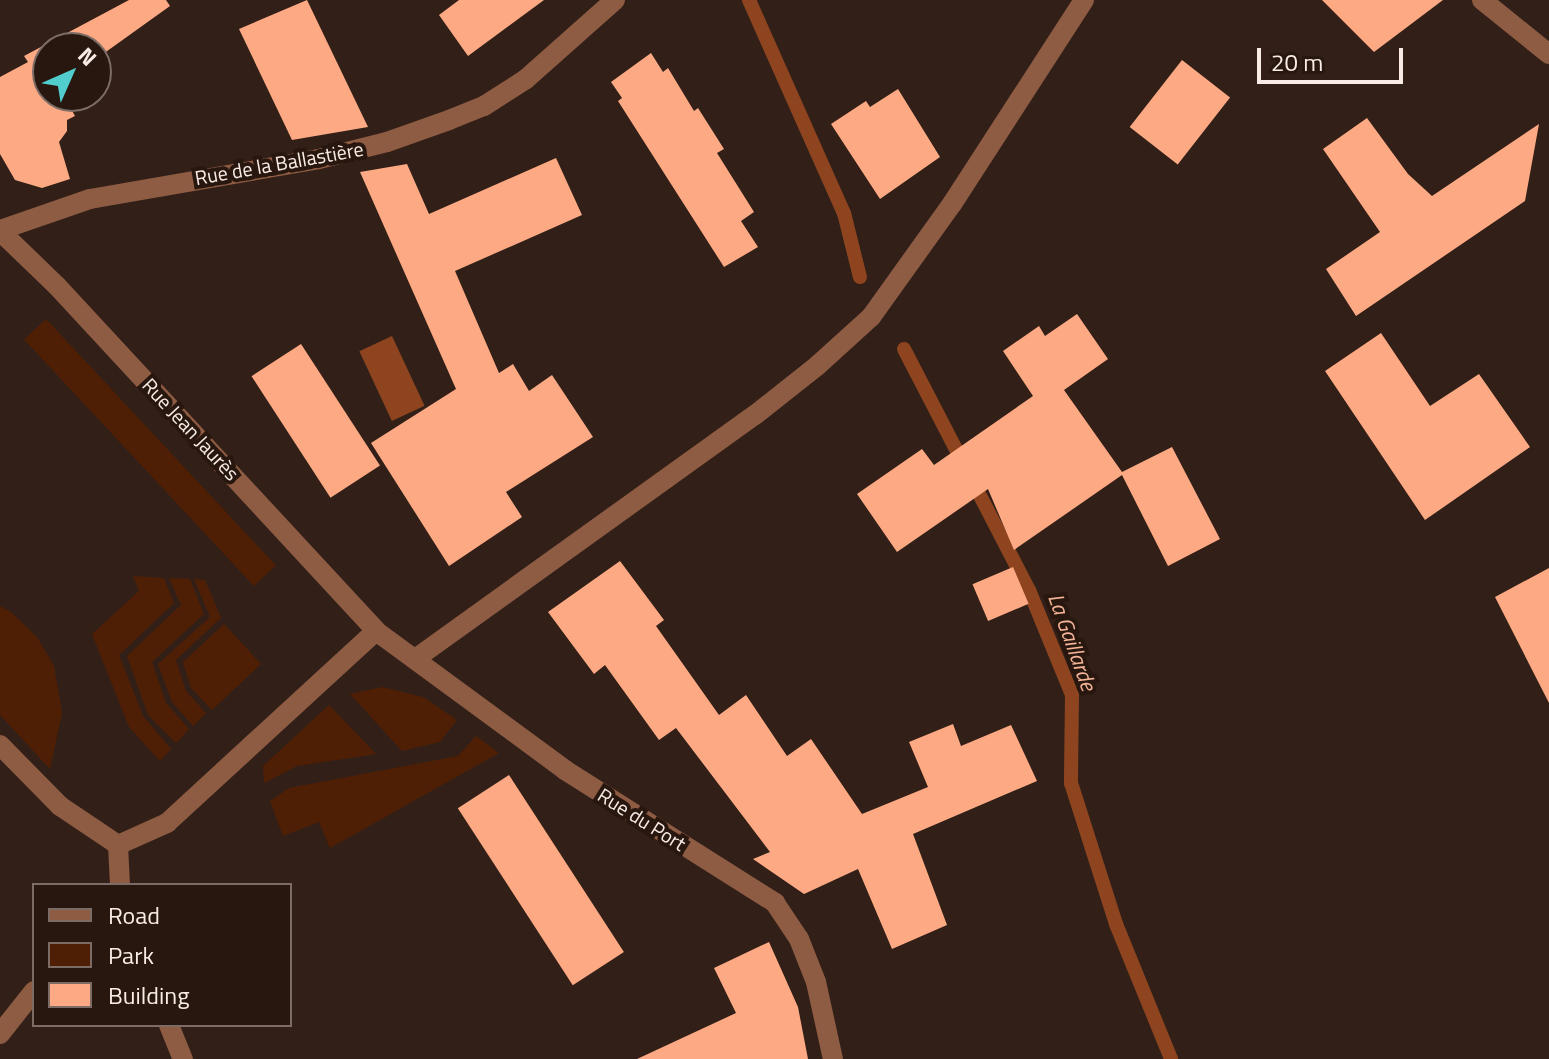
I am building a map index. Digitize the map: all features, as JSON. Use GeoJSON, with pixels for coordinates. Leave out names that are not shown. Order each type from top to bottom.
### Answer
{"type":"FeatureCollection","features":[{"type":"Feature","properties":{"kind":"street","name":"Rue de la Ballastière"},"geometry":{"type":"LineString","coordinates":[[0,231],[90,199],[319,159],[387,142],[449,120],[484,106],[526,79],[615,0]]}},
{"type":"Feature","properties":{"kind":"street"},"geometry":{"type":"LineString","coordinates":[[415,659],[755,415],[818,365],[871,317],[952,204],[1084,0]]}},
{"type":"Feature","properties":{"kind":"street"},"geometry":{"type":"LineString","coordinates":[[1482,0],[1549,54]]}},
{"type":"Feature","properties":{"kind":"street","name":"Rue Jean Jaurès"},"geometry":{"type":"LineString","coordinates":[[0,231],[78,308],[376,631]]}},
{"type":"Feature","properties":{"kind":"street"},"geometry":{"type":"LineString","coordinates":[[118,845],[167,823],[376,631]]}},
{"type":"Feature","properties":{"kind":"street","name":"Rue du Port"},"geometry":{"type":"LineString","coordinates":[[376,631],[565,770],[775,903],[799,939],[816,982],[833,1059]]}},
{"type":"Feature","properties":{"kind":"street"},"geometry":{"type":"LineString","coordinates":[[0,745],[60,806],[118,845]]}},
{"type":"Feature","properties":{"kind":"street"},"geometry":{"type":"LineString","coordinates":[[118,845],[120,883]]}},
{"type":"Feature","properties":{"kind":"street"},"geometry":{"type":"LineString","coordinates":[[0,1034],[32,994]]}},
{"type":"Feature","properties":{"kind":"street"},"geometry":{"type":"LineString","coordinates":[[170,1027],[183,1059]]}},
{"type":"Feature","properties":{"kind":"green space"},"geometry":{"type":"Polygon","coordinates":[[[46,319],[276,565],[254,586],[24,339],[46,319]]]}},
{"type":"Feature","properties":{"kind":"green space"},"geometry":{"type":"Polygon","coordinates":[[[133,576],[164,578],[174,603],[119,655],[143,716],[171,749],[160,761],[129,727],[92,634],[139,591],[133,576]]]}},
{"type":"Feature","properties":{"kind":"green space"},"geometry":{"type":"Polygon","coordinates":[[[169,578],[190,579],[204,614],[152,662],[166,703],[189,729],[176,743],[148,715],[127,656],[181,605],[169,578]]]}},
{"type":"Feature","properties":{"kind":"green space"},"geometry":{"type":"Polygon","coordinates":[[[194,579],[205,580],[221,618],[176,660],[186,691],[206,713],[193,726],[172,702],[158,664],[210,617],[194,579]]]}},
{"type":"Feature","properties":{"kind":"green space"},"geometry":{"type":"Polygon","coordinates":[[[0,606],[37,637],[54,666],[62,713],[50,769],[0,715],[0,606]]]}},
{"type":"Feature","properties":{"kind":"green space"},"geometry":{"type":"Polygon","coordinates":[[[224,624],[261,664],[212,710],[191,688],[183,662],[224,624]]]}},
{"type":"Feature","properties":{"kind":"green space"},"geometry":{"type":"Polygon","coordinates":[[[382,687],[423,697],[457,720],[440,742],[402,751],[350,694],[382,687]]]}},
{"type":"Feature","properties":{"kind":"green space"},"geometry":{"type":"Polygon","coordinates":[[[329,705],[376,754],[297,766],[264,783],[263,766],[329,705]]]}},
{"type":"Feature","properties":{"kind":"green space"},"geometry":{"type":"Polygon","coordinates":[[[476,736],[499,753],[330,848],[319,822],[283,836],[270,801],[289,788],[458,756],[476,736]]]}},
{"type":"Feature","properties":{"kind":"shaded area"},"geometry":{"type":"Polygon","coordinates":[[[392,336],[425,406],[392,421],[359,351],[392,336]]]}},
{"type":"Feature","properties":{"kind":"building"},"geometry":{"type":"Polygon","coordinates":[[[129,0],[166,0],[170,6],[112,48],[112,32],[69,32],[129,0]]]}},
{"type":"Feature","properties":{"kind":"building"},"geometry":{"type":"Polygon","coordinates":[[[307,0],[368,127],[292,140],[239,29],[307,0]]]}},
{"type":"Feature","properties":{"kind":"building"},"geometry":{"type":"Polygon","coordinates":[[[459,0],[544,0],[468,56],[439,15],[459,0]]]}},
{"type":"Feature","properties":{"kind":"building"},"geometry":{"type":"Polygon","coordinates":[[[1322,0],[1443,0],[1374,52],[1322,0]]]}},
{"type":"Feature","properties":{"kind":"building"},"geometry":{"type":"Polygon","coordinates":[[[32,52],[32,112],[73,112],[75,116],[67,120],[67,131],[59,142],[70,179],[42,188],[15,180],[0,154],[0,77],[28,62],[24,56],[32,52]]]}},
{"type":"Feature","properties":{"kind":"building"},"geometry":{"type":"Polygon","coordinates":[[[651,53],[663,72],[668,68],[694,111],[698,108],[724,149],[717,153],[754,212],[741,221],[758,247],[724,267],[618,101],[622,98],[611,82],[651,53]]]}},
{"type":"Feature","properties":{"kind":"building"},"geometry":{"type":"Polygon","coordinates":[[[1182,60],[1230,98],[1178,165],[1130,127],[1182,60]]]}},
{"type":"Feature","properties":{"kind":"building"},"geometry":{"type":"Polygon","coordinates":[[[898,89],[940,157],[880,199],[831,124],[866,101],[870,107],[898,89]]]}},
{"type":"Feature","properties":{"kind":"building"},"geometry":{"type":"Polygon","coordinates":[[[1367,118],[1408,174],[1432,196],[1539,124],[1525,201],[1356,316],[1326,269],[1380,232],[1323,149],[1367,118]]]}},
{"type":"Feature","properties":{"kind":"building"},"geometry":{"type":"Polygon","coordinates":[[[556,158],[582,215],[455,271],[499,373],[513,364],[529,391],[552,375],[593,437],[506,492],[522,517],[449,566],[371,443],[456,389],[360,172],[407,164],[429,214],[556,158]]]}},
{"type":"Feature","properties":{"kind":"building"},"geometry":{"type":"Polygon","coordinates":[[[1077,314],[1108,359],[1064,390],[1122,472],[1172,447],[1220,539],[1168,566],[1122,475],[1014,550],[988,489],[897,552],[857,494],[922,449],[934,465],[1033,396],[1003,351],[1039,326],[1045,336],[1077,314]]]}},
{"type":"Feature","properties":{"kind":"building"},"geometry":{"type":"Polygon","coordinates":[[[1381,333],[1430,406],[1479,374],[1530,447],[1425,520],[1325,371],[1381,333]]]}},
{"type":"Feature","properties":{"kind":"building"},"geometry":{"type":"Polygon","coordinates":[[[301,344],[380,466],[330,498],[252,376],[301,344]]]}},
{"type":"Feature","properties":{"kind":"building"},"geometry":{"type":"Polygon","coordinates":[[[620,561],[664,620],[656,626],[719,715],[746,695],[787,756],[811,739],[862,814],[928,787],[909,742],[953,724],[961,746],[1011,725],[1037,781],[913,834],[947,925],[892,949],[858,869],[804,894],[753,859],[770,852],[676,728],[659,740],[605,665],[594,674],[548,612],[620,561]]]}},
{"type":"Feature","properties":{"kind":"building"},"geometry":{"type":"Polygon","coordinates":[[[1013,567],[1029,604],[988,621],[972,584],[1013,567]]]}},
{"type":"Feature","properties":{"kind":"building"},"geometry":{"type":"Polygon","coordinates":[[[1549,568],[1549,703],[1495,597],[1549,568]]]}},
{"type":"Feature","properties":{"kind":"building"},"geometry":{"type":"Polygon","coordinates":[[[509,775],[624,952],[573,985],[458,808],[509,775]]]}},
{"type":"Feature","properties":{"kind":"building"},"geometry":{"type":"Polygon","coordinates":[[[769,942],[798,1007],[808,1059],[637,1059],[736,1013],[714,968],[769,942]]]}},
{"type":"Feature","properties":{"kind":"waterway","name":"La Gaillarde"},"geometry":{"type":"LineString","coordinates":[[749,0],[844,213],[860,277]]}},
{"type":"Feature","properties":{"kind":"waterway","name":"La Gaillarde"},"geometry":{"type":"LineString","coordinates":[[904,349],[1029,590],[1072,695],[1071,783],[1116,924],[1171,1059]]}}]}
